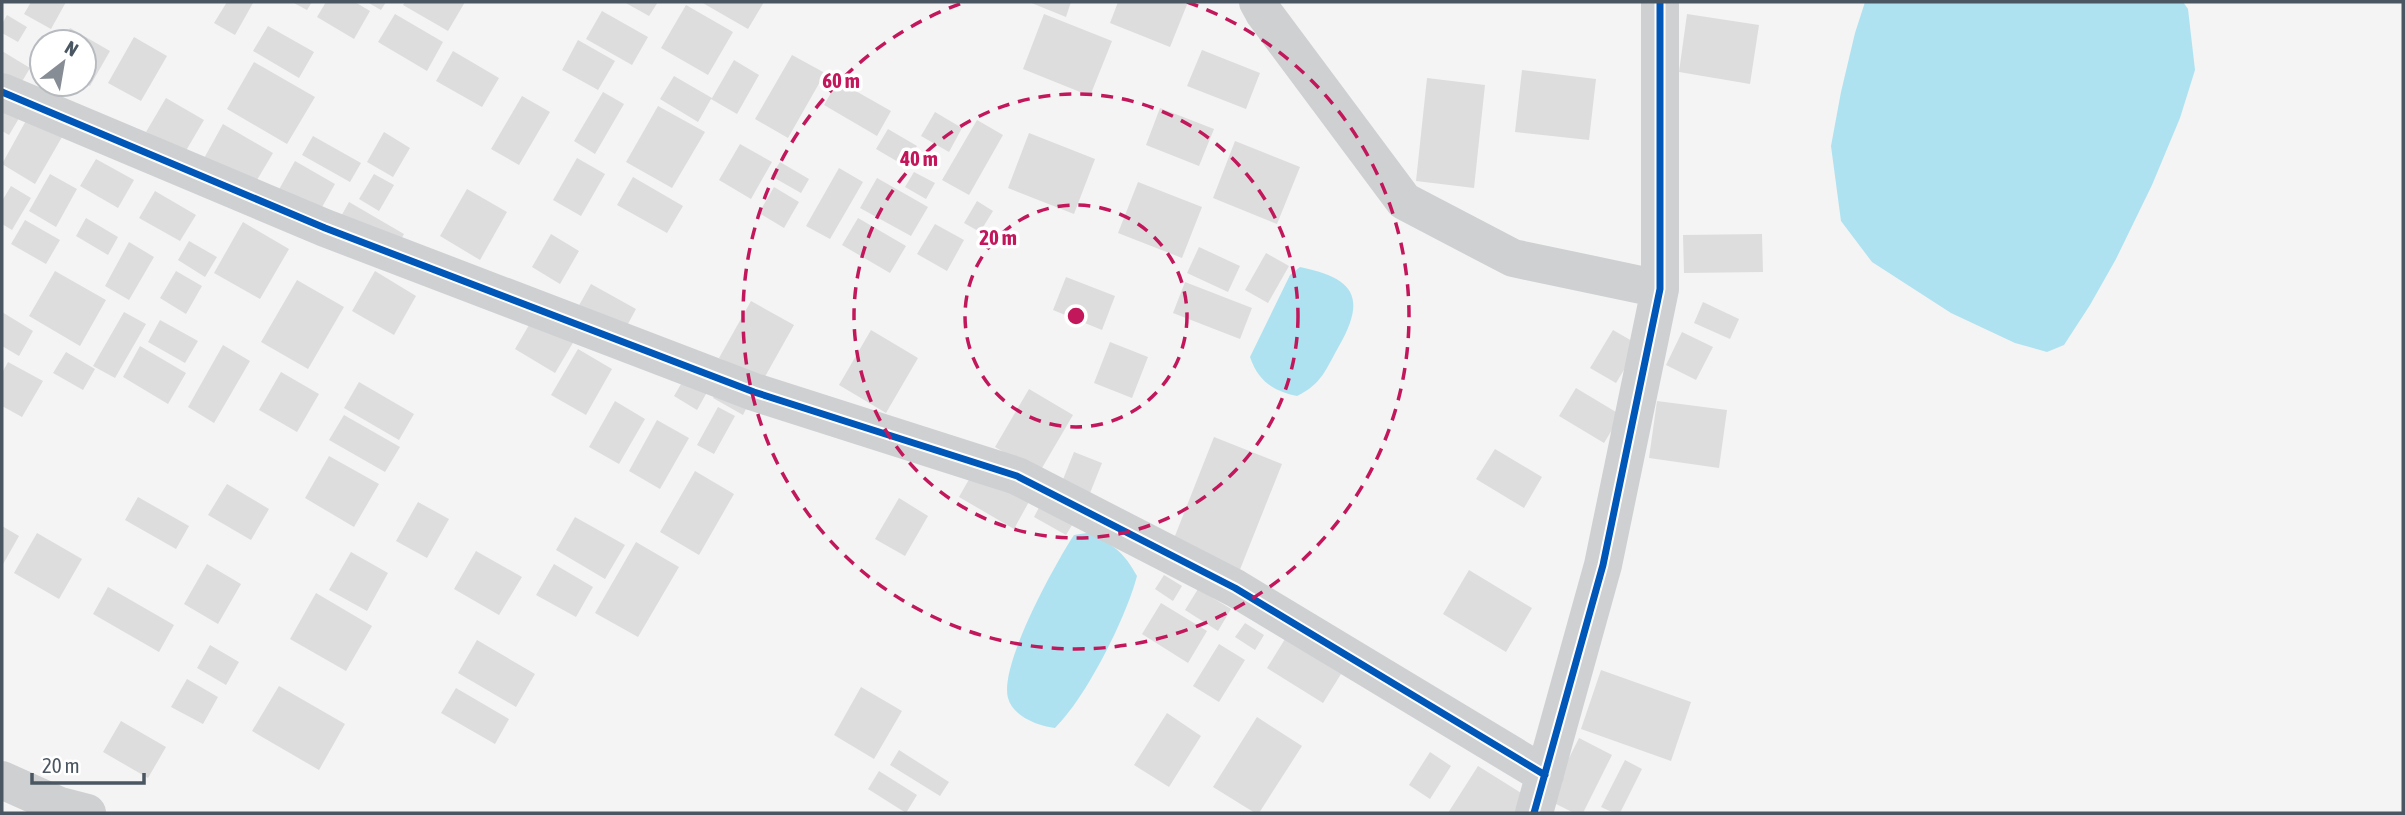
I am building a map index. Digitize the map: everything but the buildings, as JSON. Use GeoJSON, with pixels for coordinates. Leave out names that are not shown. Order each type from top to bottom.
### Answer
{"type":"FeatureCollection","features":[{"type":"Feature","properties":{"kind":"street"},"geometry":{"type":"LineString","coordinates":[[1258,2],[1404,201],[1513,258],[1660,289]]}},
{"type":"Feature","properties":{"kind":"street"},"geometry":{"type":"LineString","coordinates":[[1534,813],[1603,565],[1660,289],[1660,2]]}},
{"type":"Feature","properties":{"kind":"street"},"geometry":{"type":"LineString","coordinates":[[2,92],[325,228],[754,392],[1017,476],[1235,588],[1545,775]]}},
{"type":"Feature","properties":{"kind":"street"},"geometry":{"type":"LineString","coordinates":[[2,780],[60,806],[87,813]]}},
{"type":"Feature","properties":{"kind":"water"},"geometry":{"type":"Polygon","coordinates":[[[1865,2],[2183,2],[2188,9],[2195,70],[2180,118],[2152,185],[2116,259],[2064,345],[2047,352],[2015,343],[1951,313],[1872,262],[1841,221],[1831,146],[1841,92],[1865,2]]]}},
{"type":"Feature","properties":{"kind":"water"},"geometry":{"type":"Polygon","coordinates":[[[1300,267],[1333,277],[1350,292],[1353,302],[1348,329],[1327,369],[1318,381],[1297,396],[1268,384],[1257,373],[1250,357],[1290,275],[1300,267]]]}},
{"type":"Feature","properties":{"kind":"water"},"geometry":{"type":"Polygon","coordinates":[[[1087,533],[1116,549],[1137,576],[1124,613],[1092,678],[1067,715],[1055,728],[1049,727],[1034,723],[1015,710],[1008,698],[1007,683],[1030,615],[1054,568],[1074,535],[1087,533]]]}},
{"type":"Feature","properties":{"kind":"cycle path"},"geometry":{"type":"LineString","coordinates":[[1534,813],[1603,565],[1660,289],[1660,2]]}},
{"type":"Feature","properties":{"kind":"cycle path"},"geometry":{"type":"LineString","coordinates":[[2,92],[325,228],[754,392],[1017,476],[1235,588],[1545,775]]}}]}
